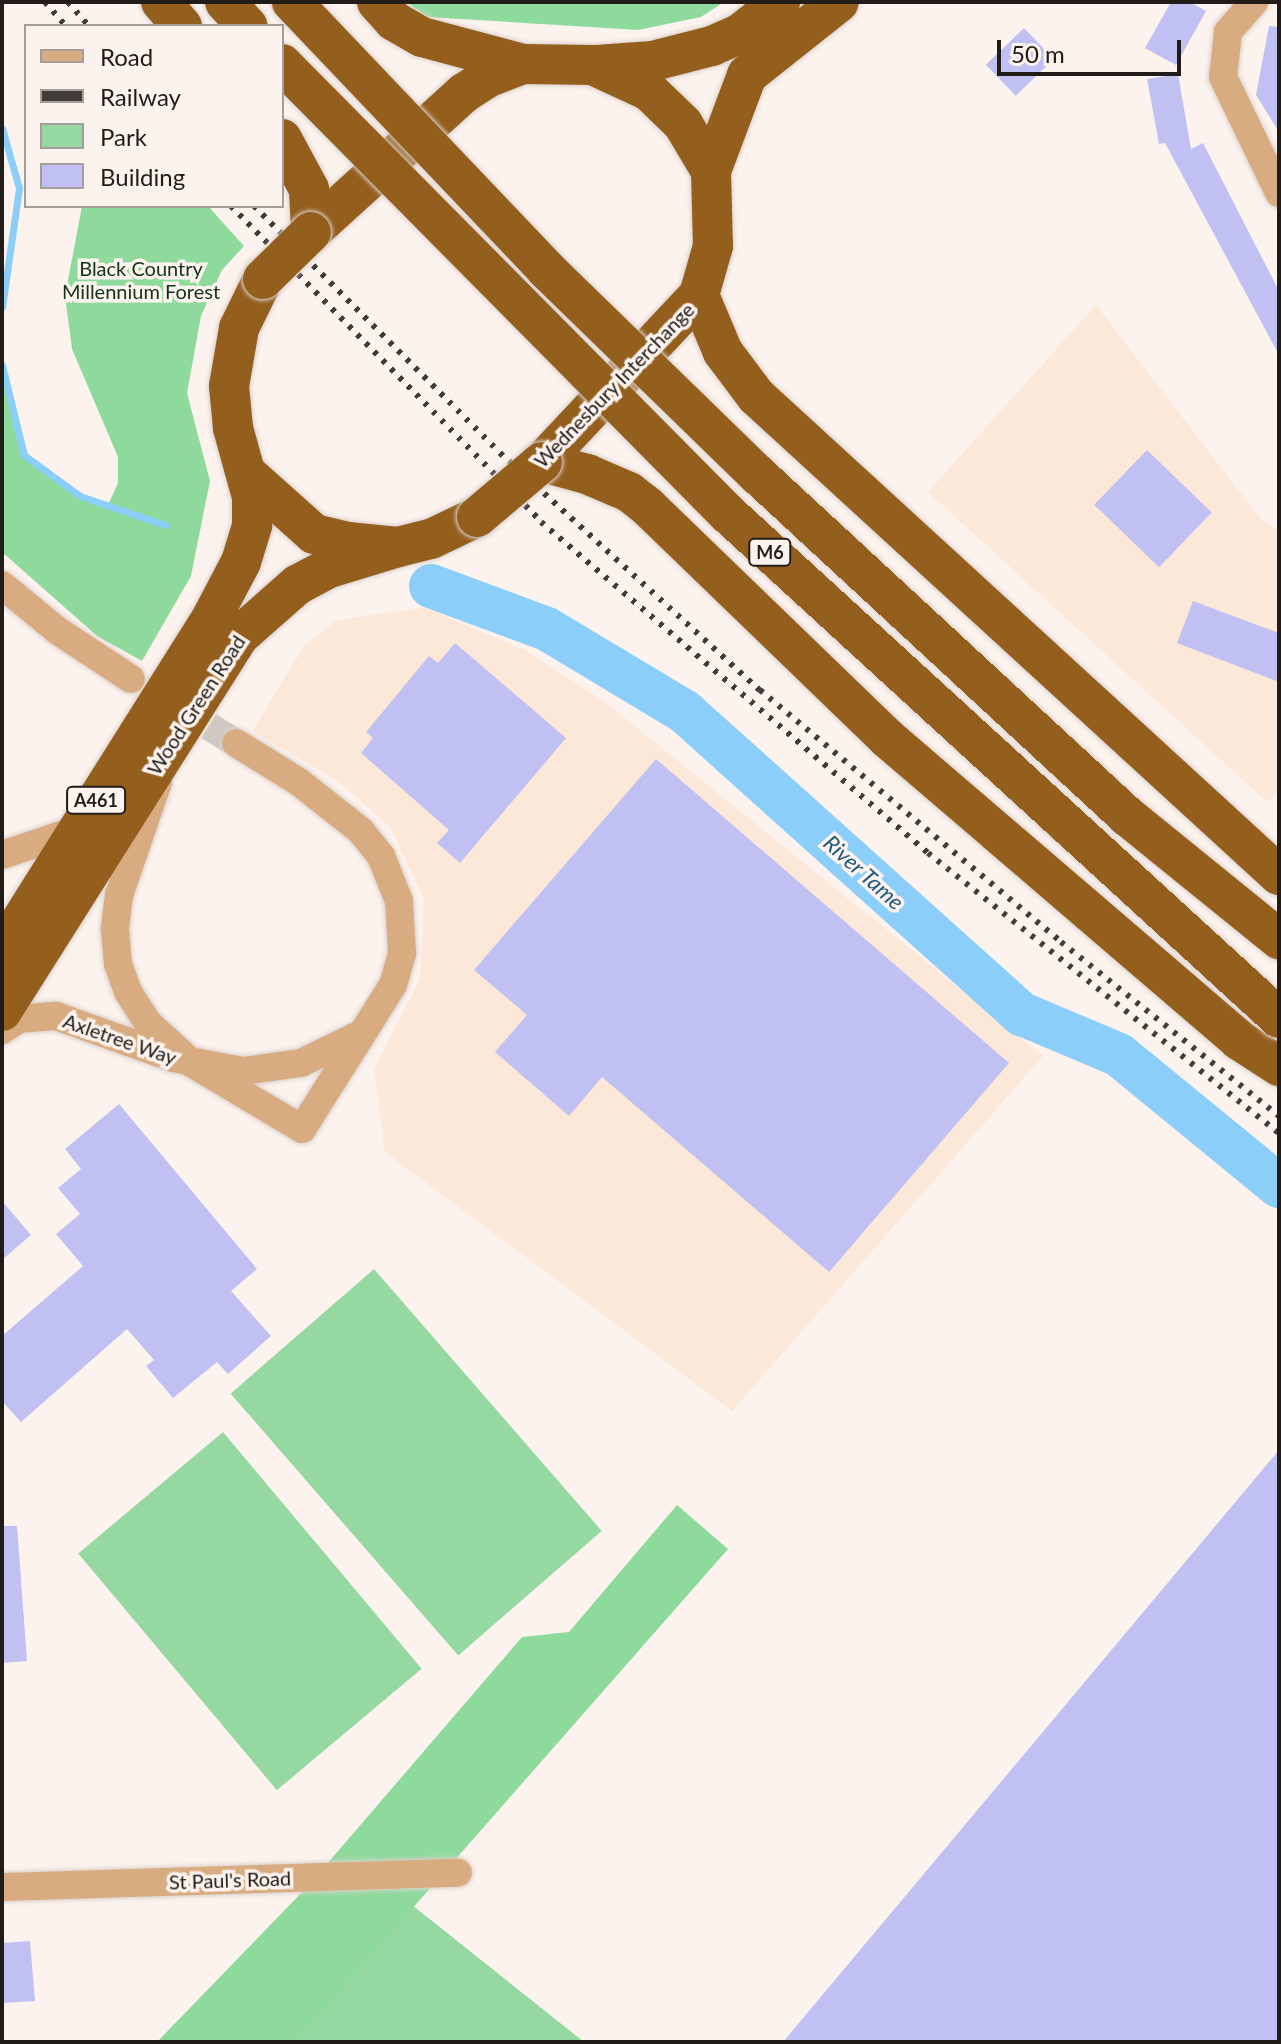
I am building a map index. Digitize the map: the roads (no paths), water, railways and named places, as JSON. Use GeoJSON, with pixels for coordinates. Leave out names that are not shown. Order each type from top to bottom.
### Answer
{"type":"FeatureCollection","features":[{"type":"Feature","properties":{"kind":"highway"},"geometry":{"type":"LineString","coordinates":[[161,2],[180,24]]}},
{"type":"Feature","properties":{"kind":"highway"},"geometry":{"type":"LineString","coordinates":[[225,2],[245,24]]}},
{"type":"Feature","properties":{"kind":"highway","name":"M6"},"geometry":{"type":"LineString","coordinates":[[292,2],[546,269],[758,475],[1127,816],[1279,939]]}},
{"type":"Feature","properties":{"kind":"highway"},"geometry":{"type":"LineString","coordinates":[[593,65],[653,61],[712,46],[741,33],[780,2]]}},
{"type":"Feature","properties":{"kind":"highway"},"geometry":{"type":"LineString","coordinates":[[711,171],[747,75],[827,4]]}},
{"type":"Feature","properties":{"kind":"highway"},"geometry":{"type":"LineString","coordinates":[[386,11],[442,44],[523,64]]}},
{"type":"Feature","properties":{"kind":"highway","name":"Wednesbury Interchange"},"geometry":{"type":"LineString","coordinates":[[523,64],[593,65],[649,91],[683,124],[711,171],[713,246],[699,295],[542,462],[477,517],[431,539],[398,547],[314,534],[247,474],[233,428],[229,386],[239,328],[263,279],[311,232],[464,93],[523,64]]}},
{"type":"Feature","properties":{"kind":"highway","name":"M6"},"geometry":{"type":"LineString","coordinates":[[284,66],[727,513],[1279,1018]]}},
{"type":"Feature","properties":{"kind":"highway"},"geometry":{"type":"LineString","coordinates":[[288,146],[309,189],[311,232]]}},
{"type":"Feature","properties":{"kind":"highway"},"geometry":{"type":"LineString","coordinates":[[699,295],[723,352],[756,396],[1279,875]]}},
{"type":"Feature","properties":{"kind":"highway"},"geometry":{"type":"LineString","coordinates":[[542,462],[587,474],[629,492],[648,507],[887,738],[1239,1040],[1279,1066]]}},
{"type":"Feature","properties":{"kind":"highway","name":"Wood Green Road"},"geometry":{"type":"LineString","coordinates":[[2,951],[228,590],[252,525],[247,474]]}},
{"type":"Feature","properties":{"kind":"highway","name":"Wood Green Road"},"geometry":{"type":"LineString","coordinates":[[2,1011],[238,637],[260,613],[329,568],[398,547]]}},
{"type":"Feature","properties":{"kind":"street"},"geometry":{"type":"LineString","coordinates":[[1254,2],[1228,32],[1223,77],[1279,193]]}},
{"type":"Feature","properties":{"kind":"street"},"geometry":{"type":"LineString","coordinates":[[2,585],[58,631],[131,679]]}},
{"type":"Feature","properties":{"kind":"street","name":"Axletree Way"},"geometry":{"type":"LineString","coordinates":[[168,746],[119,895],[115,930],[118,964],[138,1010],[193,1064],[302,1129],[393,985],[402,953],[402,923],[393,879],[361,831],[333,806],[236,743]]}},
{"type":"Feature","properties":{"kind":"street"},"geometry":{"type":"LineString","coordinates":[[2,855],[79,829]]}},
{"type":"Feature","properties":{"kind":"street","name":"Axletree Way"},"geometry":{"type":"LineString","coordinates":[[2,1030],[19,1019],[56,1016],[193,1064],[243,1071],[301,1063],[363,1033]]}},
{"type":"Feature","properties":{"kind":"street","name":"St Paul's Road"},"geometry":{"type":"LineString","coordinates":[[2,1887],[458,1873]]}},
{"type":"Feature","properties":{"kind":"waterway"},"geometry":{"type":"LineString","coordinates":[[2,128],[19,188],[2,307]]}},
{"type":"Feature","properties":{"kind":"waterway"},"geometry":{"type":"LineString","coordinates":[[2,365],[24,455],[80,496],[165,525]]}},
{"type":"Feature","properties":{"kind":"waterway","name":"River Tame"},"geometry":{"type":"LineString","coordinates":[[431,586],[547,629],[685,712],[1022,1014],[1119,1055],[1279,1186]]}},
{"type":"Feature","properties":{"kind":"tunnel"},"geometry":{"type":"LineString","coordinates":[[173,704],[236,743]]}},
{"type":"Feature","properties":{"kind":"railway"},"geometry":{"type":"LineString","coordinates":[[45,2],[64,24]]}},
{"type":"Feature","properties":{"kind":"railway"},"geometry":{"type":"LineString","coordinates":[[68,2],[87,24]]}},
{"type":"Feature","properties":{"kind":"railway"},"geometry":{"type":"LineString","coordinates":[[233,208],[541,522],[928,853],[1279,1133]]}},
{"type":"Feature","properties":{"kind":"railway"},"geometry":{"type":"LineString","coordinates":[[256,208],[500,453],[760,690],[1061,942],[1279,1116]]}},
{"type":"Feature","properties":{"kind":"park label","name":"Black Country Millennium Forest"},"geometry":{"type":"Point","coordinates":[141,280]}}]}
